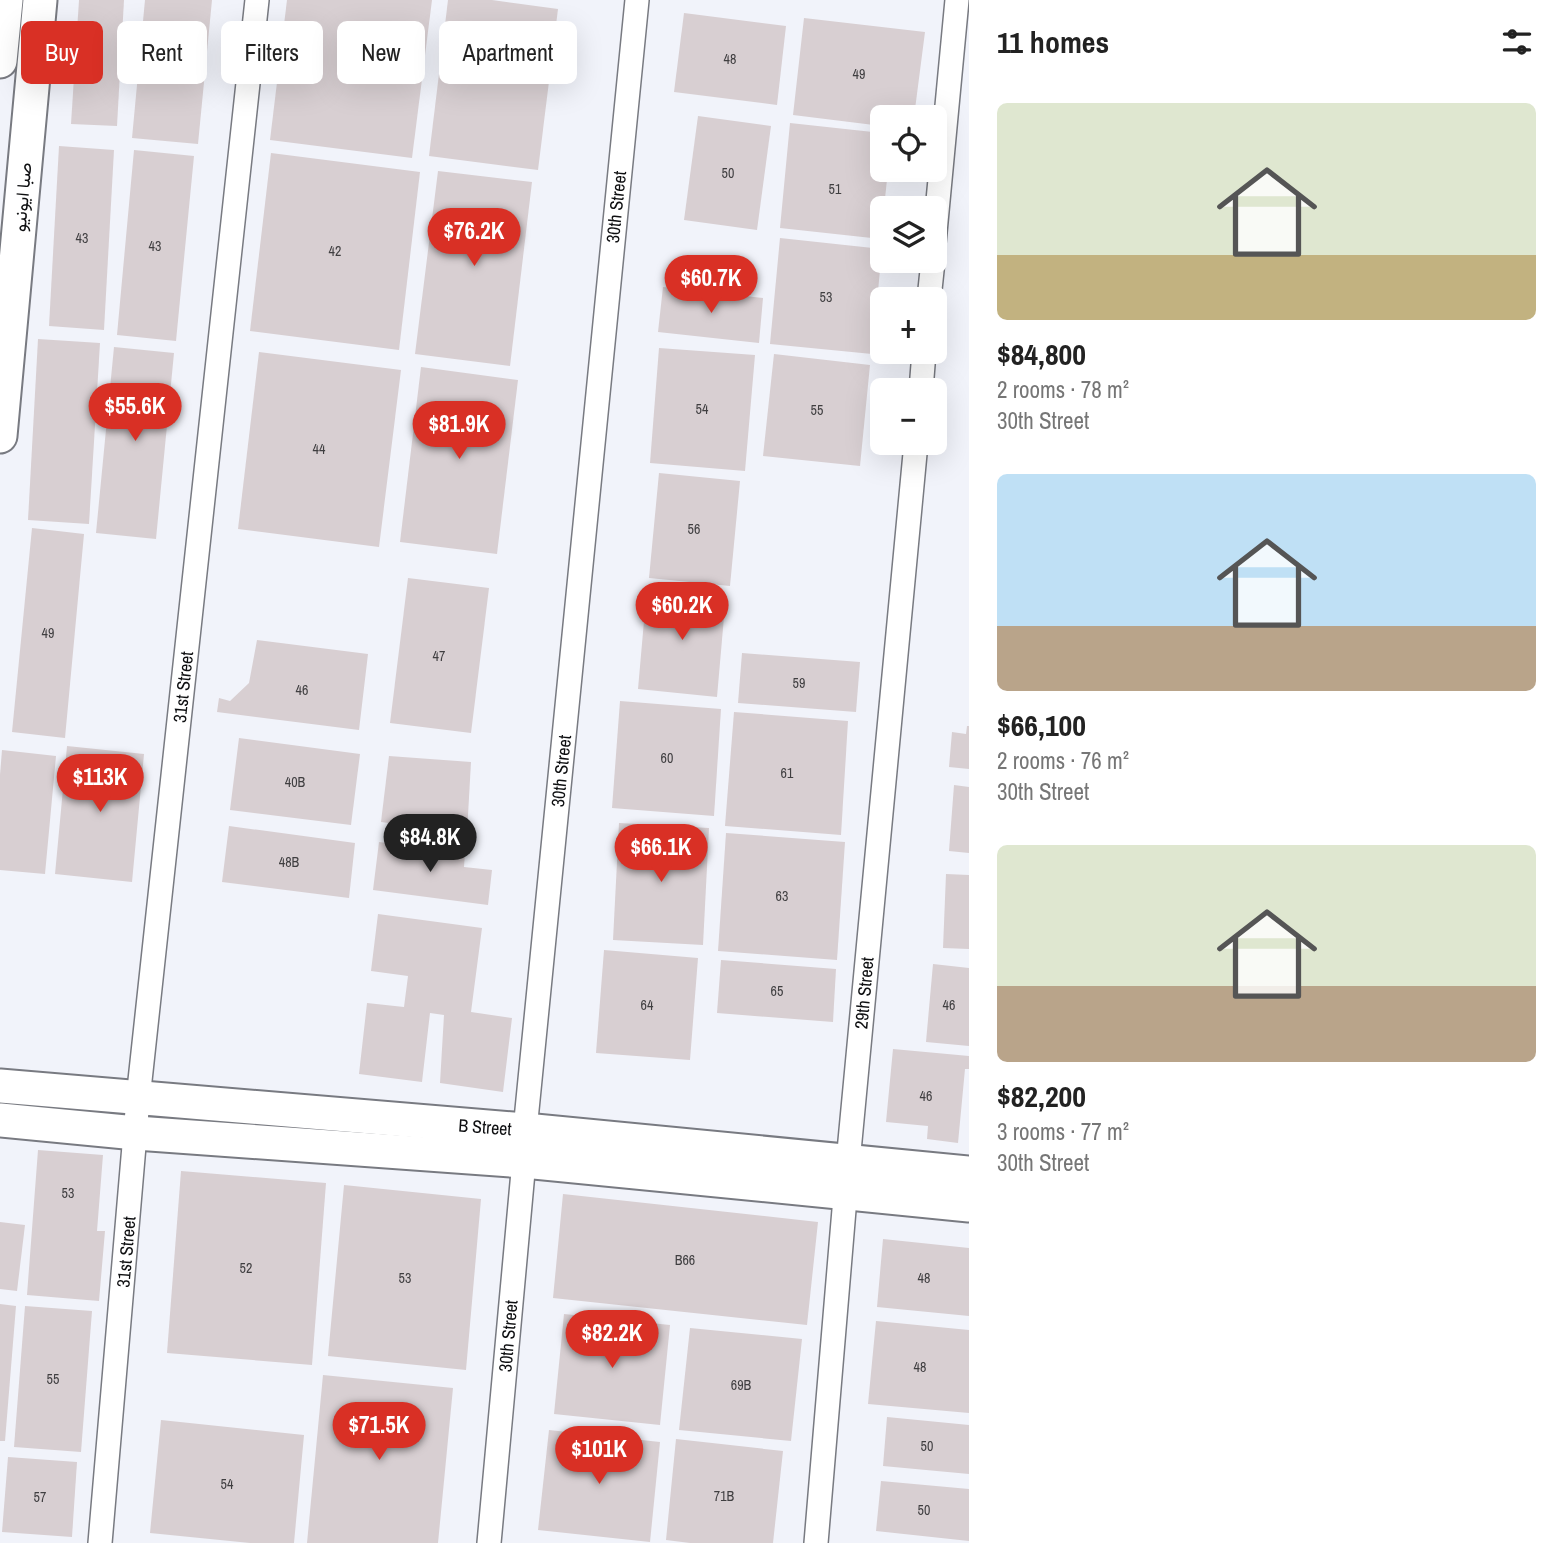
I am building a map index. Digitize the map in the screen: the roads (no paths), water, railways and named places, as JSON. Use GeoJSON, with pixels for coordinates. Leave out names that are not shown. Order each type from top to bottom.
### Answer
{"type":"FeatureCollection","features":[{"type":"Feature","properties":{"kind":"street"},"geometry":{"type":"LineString","coordinates":[[0,61],[6,0]]}},
{"type":"Feature","properties":{"kind":"street","name":"صبا ایونیو"},"geometry":{"type":"LineString","coordinates":[[0,436],[40,0]]}},
{"type":"Feature","properties":{"kind":"street","name":"31st Street"},"geometry":{"type":"LineString","coordinates":[[100,1543],[138,1100],[257,0]]}},
{"type":"Feature","properties":{"kind":"street","name":"30th Street"},"geometry":{"type":"LineString","coordinates":[[489,1543],[525,1145],[637,0]]}},
{"type":"Feature","properties":{"kind":"street"},"geometry":{"type":"LineString","coordinates":[[938,196],[957,0]]}},
{"type":"Feature","properties":{"kind":"street","name":"29th Street"},"geometry":{"type":"LineString","coordinates":[[816,1543],[847,1178],[915,455]]}},
{"type":"Feature","properties":{"kind":"street","name":"B Street"},"geometry":{"type":"LineString","coordinates":[[0,1086],[847,1178],[969,1205]]}},
{"type":"Feature","properties":{"kind":"street","name":"B Street"},"geometry":{"type":"LineString","coordinates":[[0,1121],[136,1133],[525,1145]]}},
{"type":"Feature","properties":{"kind":"street","name":"B Street"},"geometry":{"type":"LineString","coordinates":[[847,1178],[969,1173]]}}]}
